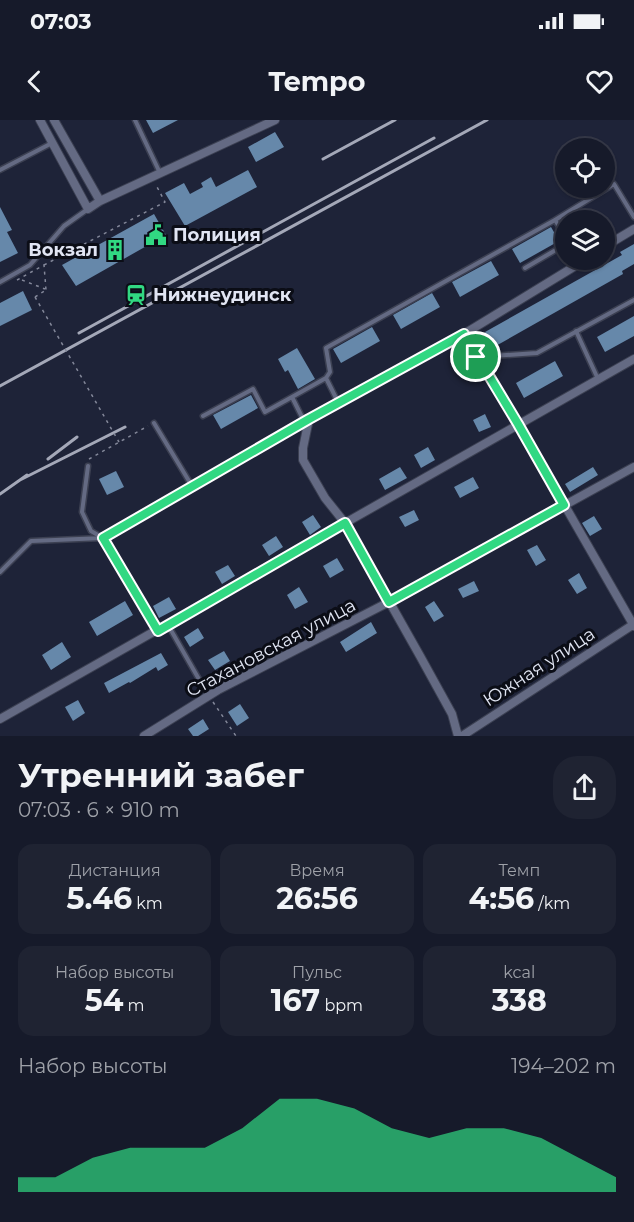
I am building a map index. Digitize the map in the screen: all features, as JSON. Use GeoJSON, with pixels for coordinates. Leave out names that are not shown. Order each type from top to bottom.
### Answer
{"type":"FeatureCollection","features":[{"type":"Feature","properties":{"kind":"street"},"geometry":{"type":"LineString","coordinates":[[40,120],[88,209],[100,201],[273,121]]}},
{"type":"Feature","properties":{"kind":"street"},"geometry":{"type":"LineString","coordinates":[[54,120],[100,201]]}},
{"type":"Feature","properties":{"kind":"street"},"geometry":{"type":"LineString","coordinates":[[615,240],[634,229]]}},
{"type":"Feature","properties":{"kind":"street"},"geometry":{"type":"LineString","coordinates":[[103,538],[307,420],[464,334],[565,270]]}},
{"type":"Feature","properties":{"kind":"street"},"geometry":{"type":"LineString","coordinates":[[464,334],[634,625]]}},
{"type":"Feature","properties":{"kind":"street"},"geometry":{"type":"LineString","coordinates":[[0,719],[634,359]]}},
{"type":"Feature","properties":{"kind":"street"},"geometry":{"type":"LineString","coordinates":[[307,420],[303,460],[325,498],[345,523],[452,714],[460,736]]}},
{"type":"Feature","properties":{"kind":"street","name":"Стахановская улица"},"geometry":{"type":"LineString","coordinates":[[144,736],[208,696],[389,602],[634,467]]}},
{"type":"Feature","properties":{"kind":"street","name":"Южная улица"},"geometry":{"type":"LineString","coordinates":[[460,736],[634,625]]}},
{"type":"Feature","properties":{"kind":"lane"},"geometry":{"type":"LineString","coordinates":[[135,120],[161,174]]}},
{"type":"Feature","properties":{"kind":"lane"},"geometry":{"type":"LineString","coordinates":[[0,170],[52,143]]}},
{"type":"Feature","properties":{"kind":"lane"},"geometry":{"type":"LineString","coordinates":[[571,210],[614,184],[634,217]]}},
{"type":"Feature","properties":{"kind":"lane"},"geometry":{"type":"LineString","coordinates":[[0,282],[30,265],[64,226],[88,209]]}},
{"type":"Feature","properties":{"kind":"lane"},"geometry":{"type":"LineString","coordinates":[[203,416],[253,389],[265,412],[292,398],[326,378],[330,372],[326,348],[555,220]]}},
{"type":"Feature","properties":{"kind":"lane"},"geometry":{"type":"LineString","coordinates":[[525,268],[555,250]]}},
{"type":"Feature","properties":{"kind":"lane"},"geometry":{"type":"LineString","coordinates":[[476,357],[537,352],[634,300]]}},
{"type":"Feature","properties":{"kind":"lane"},"geometry":{"type":"LineString","coordinates":[[576,331],[598,380]]}},
{"type":"Feature","properties":{"kind":"lane"},"geometry":{"type":"LineString","coordinates":[[326,378],[339,403]]}},
{"type":"Feature","properties":{"kind":"lane"},"geometry":{"type":"LineString","coordinates":[[292,398],[307,420]]}},
{"type":"Feature","properties":{"kind":"lane"},"geometry":{"type":"LineString","coordinates":[[154,423],[193,486]]}},
{"type":"Feature","properties":{"kind":"lane"},"geometry":{"type":"LineString","coordinates":[[88,466],[82,512],[91,531],[103,538],[158,631]]}},
{"type":"Feature","properties":{"kind":"lane"},"geometry":{"type":"LineString","coordinates":[[0,572],[31,541],[103,538]]}},
{"type":"Feature","properties":{"kind":"lane"},"geometry":{"type":"LineString","coordinates":[[168,625],[208,696]]}},
{"type":"Feature","properties":{"kind":"path"},"geometry":{"type":"LineString","coordinates":[[20,280],[44,265],[165,202],[152,178]]}},
{"type":"Feature","properties":{"kind":"path"},"geometry":{"type":"LineString","coordinates":[[44,265],[46,290]]}},
{"type":"Feature","properties":{"kind":"path"},"geometry":{"type":"LineString","coordinates":[[14,274],[18,281],[46,290]]}},
{"type":"Feature","properties":{"kind":"path"},"geometry":{"type":"LineString","coordinates":[[46,290],[35,297],[119,442]]}},
{"type":"Feature","properties":{"kind":"path"},"geometry":{"type":"LineString","coordinates":[[94,456],[144,428]]}},
{"type":"Feature","properties":{"kind":"path"},"geometry":{"type":"LineString","coordinates":[[208,696],[236,736]]}},
{"type":"Feature","properties":{"kind":"building"},"geometry":{"type":"Polygon","coordinates":[[[146,120],[178,120],[153,133],[146,120]]]}},
{"type":"Feature","properties":{"kind":"building"},"geometry":{"type":"Polygon","coordinates":[[[275,132],[284,147],[256,162],[248,147],[275,132]]]}},
{"type":"Feature","properties":{"kind":"building"},"geometry":{"type":"Polygon","coordinates":[[[248,170],[257,187],[185,226],[165,193],[184,183],[190,194],[203,187],[201,183],[211,177],[216,187],[248,170]]]}},
{"type":"Feature","properties":{"kind":"building"},"geometry":{"type":"Polygon","coordinates":[[[0,207],[12,230],[7,232],[18,253],[0,262],[0,207]]]}},
{"type":"Feature","properties":{"kind":"building","name":"Вокзал"},"geometry":{"type":"Polygon","coordinates":[[[154,214],[166,235],[76,286],[62,265],[154,214]]]}},
{"type":"Feature","properties":{"kind":"building"},"geometry":{"type":"Polygon","coordinates":[[[551,227],[555,234],[555,243],[520,263],[512,249],[551,227]]]}},
{"type":"Feature","properties":{"kind":"building"},"geometry":{"type":"Polygon","coordinates":[[[634,244],[634,264],[622,271],[623,274],[494,347],[485,332],[595,270],[615,270],[615,259],[622,255],[620,252],[634,244]]]}},
{"type":"Feature","properties":{"kind":"building"},"geometry":{"type":"Polygon","coordinates":[[[491,261],[499,275],[460,297],[452,282],[491,261]]]}},
{"type":"Feature","properties":{"kind":"building"},"geometry":{"type":"Polygon","coordinates":[[[23,291],[32,310],[0,326],[0,303],[23,291]]]}},
{"type":"Feature","properties":{"kind":"building"},"geometry":{"type":"Polygon","coordinates":[[[432,293],[440,307],[401,329],[393,315],[432,293]]]}},
{"type":"Feature","properties":{"kind":"building"},"geometry":{"type":"Polygon","coordinates":[[[634,316],[634,336],[605,352],[597,337],[634,316]]]}},
{"type":"Feature","properties":{"kind":"building"},"geometry":{"type":"Polygon","coordinates":[[[372,327],[380,341],[341,363],[333,349],[372,327]]]}},
{"type":"Feature","properties":{"kind":"building"},"geometry":{"type":"Polygon","coordinates":[[[297,348],[315,379],[298,389],[288,370],[285,372],[278,359],[297,348]]]}},
{"type":"Feature","properties":{"kind":"building"},"geometry":{"type":"Polygon","coordinates":[[[555,361],[563,376],[524,398],[516,383],[555,361]]]}},
{"type":"Feature","properties":{"kind":"building"},"geometry":{"type":"Polygon","coordinates":[[[251,395],[258,408],[221,429],[213,415],[251,395]]]}},
{"type":"Feature","properties":{"kind":"building"},"geometry":{"type":"Polygon","coordinates":[[[485,414],[491,427],[479,432],[473,420],[485,414]]]}},
{"type":"Feature","properties":{"kind":"building"},"geometry":{"type":"Polygon","coordinates":[[[428,447],[435,460],[421,468],[414,455],[428,447]]]}},
{"type":"Feature","properties":{"kind":"building"},"geometry":{"type":"Polygon","coordinates":[[[400,467],[407,478],[385,490],[379,479],[400,467]]]}},
{"type":"Feature","properties":{"kind":"building"},"geometry":{"type":"Polygon","coordinates":[[[593,467],[598,475],[570,492],[565,484],[593,467]]]}},
{"type":"Feature","properties":{"kind":"building"},"geometry":{"type":"Polygon","coordinates":[[[116,471],[124,487],[107,495],[99,479],[116,471]]]}},
{"type":"Feature","properties":{"kind":"building"},"geometry":{"type":"Polygon","coordinates":[[[473,477],[479,488],[460,498],[454,487],[473,477]]]}},
{"type":"Feature","properties":{"kind":"building"},"geometry":{"type":"Polygon","coordinates":[[[414,510],[419,520],[405,527],[399,517],[414,510]]]}},
{"type":"Feature","properties":{"kind":"building"},"geometry":{"type":"Polygon","coordinates":[[[313,515],[321,527],[310,535],[302,522],[313,515]]]}},
{"type":"Feature","properties":{"kind":"building"},"geometry":{"type":"Polygon","coordinates":[[[594,516],[602,529],[590,536],[582,523],[594,516]]]}},
{"type":"Feature","properties":{"kind":"building"},"geometry":{"type":"Polygon","coordinates":[[[276,536],[283,547],[269,556],[262,545],[276,536]]]}},
{"type":"Feature","properties":{"kind":"building"},"geometry":{"type":"Polygon","coordinates":[[[537,545],[546,560],[536,566],[527,550],[537,545]]]}},
{"type":"Feature","properties":{"kind":"building"},"geometry":{"type":"Polygon","coordinates":[[[337,558],[344,570],[330,578],[323,566],[337,558]]]}},
{"type":"Feature","properties":{"kind":"building"},"geometry":{"type":"Polygon","coordinates":[[[228,565],[235,576],[222,584],[215,572],[228,565]]]}},
{"type":"Feature","properties":{"kind":"building"},"geometry":{"type":"Polygon","coordinates":[[[579,573],[587,588],[577,594],[568,580],[579,573]]]}},
{"type":"Feature","properties":{"kind":"building"},"geometry":{"type":"Polygon","coordinates":[[[474,581],[479,591],[463,598],[458,589],[474,581]]]}},
{"type":"Feature","properties":{"kind":"building"},"geometry":{"type":"Polygon","coordinates":[[[299,587],[308,602],[295,609],[287,595],[299,587]]]}},
{"type":"Feature","properties":{"kind":"building"},"geometry":{"type":"Polygon","coordinates":[[[169,597],[176,609],[159,618],[153,606],[169,597]]]}},
{"type":"Feature","properties":{"kind":"building"},"geometry":{"type":"Polygon","coordinates":[[[125,601],[133,615],[97,636],[89,622],[125,601]]]}},
{"type":"Feature","properties":{"kind":"building"},"geometry":{"type":"Polygon","coordinates":[[[434,601],[444,616],[434,622],[425,607],[434,601]]]}},
{"type":"Feature","properties":{"kind":"building"},"geometry":{"type":"Polygon","coordinates":[[[371,622],[377,633],[346,652],[340,642],[371,622]]]}},
{"type":"Feature","properties":{"kind":"building"},"geometry":{"type":"Polygon","coordinates":[[[198,628],[204,638],[190,647],[184,637],[198,628]]]}},
{"type":"Feature","properties":{"kind":"building"},"geometry":{"type":"Polygon","coordinates":[[[62,642],[71,657],[51,670],[42,655],[62,642]]]}},
{"type":"Feature","properties":{"kind":"building"},"geometry":{"type":"Polygon","coordinates":[[[224,651],[230,661],[215,670],[208,660],[224,651]]]}},
{"type":"Feature","properties":{"kind":"building"},"geometry":{"type":"Polygon","coordinates":[[[161,653],[168,665],[158,671],[156,667],[109,693],[104,683],[161,653]]]}},
{"type":"Feature","properties":{"kind":"building"},"geometry":{"type":"Polygon","coordinates":[[[78,700],[85,713],[73,721],[65,707],[78,700]]]}},
{"type":"Feature","properties":{"kind":"building"},"geometry":{"type":"Polygon","coordinates":[[[240,704],[249,718],[237,726],[228,712],[240,704]]]}},
{"type":"Feature","properties":{"kind":"building"},"geometry":{"type":"Polygon","coordinates":[[[203,719],[209,729],[198,736],[193,736],[188,729],[203,719]]]}},
{"type":"Feature","properties":{"kind":"railway"},"geometry":{"type":"LineString","coordinates":[[323,159],[395,120]]}},
{"type":"Feature","properties":{"kind":"railway"},"geometry":{"type":"LineString","coordinates":[[0,386],[487,120]]}},
{"type":"Feature","properties":{"kind":"railway"},"geometry":{"type":"LineString","coordinates":[[79,333],[434,138]]}},
{"type":"Feature","properties":{"kind":"railway"},"geometry":{"type":"LineString","coordinates":[[20,480],[125,427]]}},
{"type":"Feature","properties":{"kind":"railway"},"geometry":{"type":"LineString","coordinates":[[48,459],[77,437]]}},
{"type":"Feature","properties":{"kind":"railway"},"geometry":{"type":"LineString","coordinates":[[0,494],[27,475]]}},
{"type":"Feature","properties":{"kind":"place","name":"Полиция"},"geometry":{"type":"Point","coordinates":[156,235]}},
{"type":"Feature","properties":{"kind":"place","name":"Вокзал"},"geometry":{"type":"Point","coordinates":[115,250]}},
{"type":"Feature","properties":{"kind":"place","name":"Нижнеудинск"},"geometry":{"type":"Point","coordinates":[136,295]}},
{"type":"Feature","properties":{"kind":"route"},"geometry":{"type":"LineString","coordinates":[[464,334],[476,357],[518,424],[564,505],[389,602],[345,523],[158,631],[103,538],[309,419],[464,334]]}}]}
